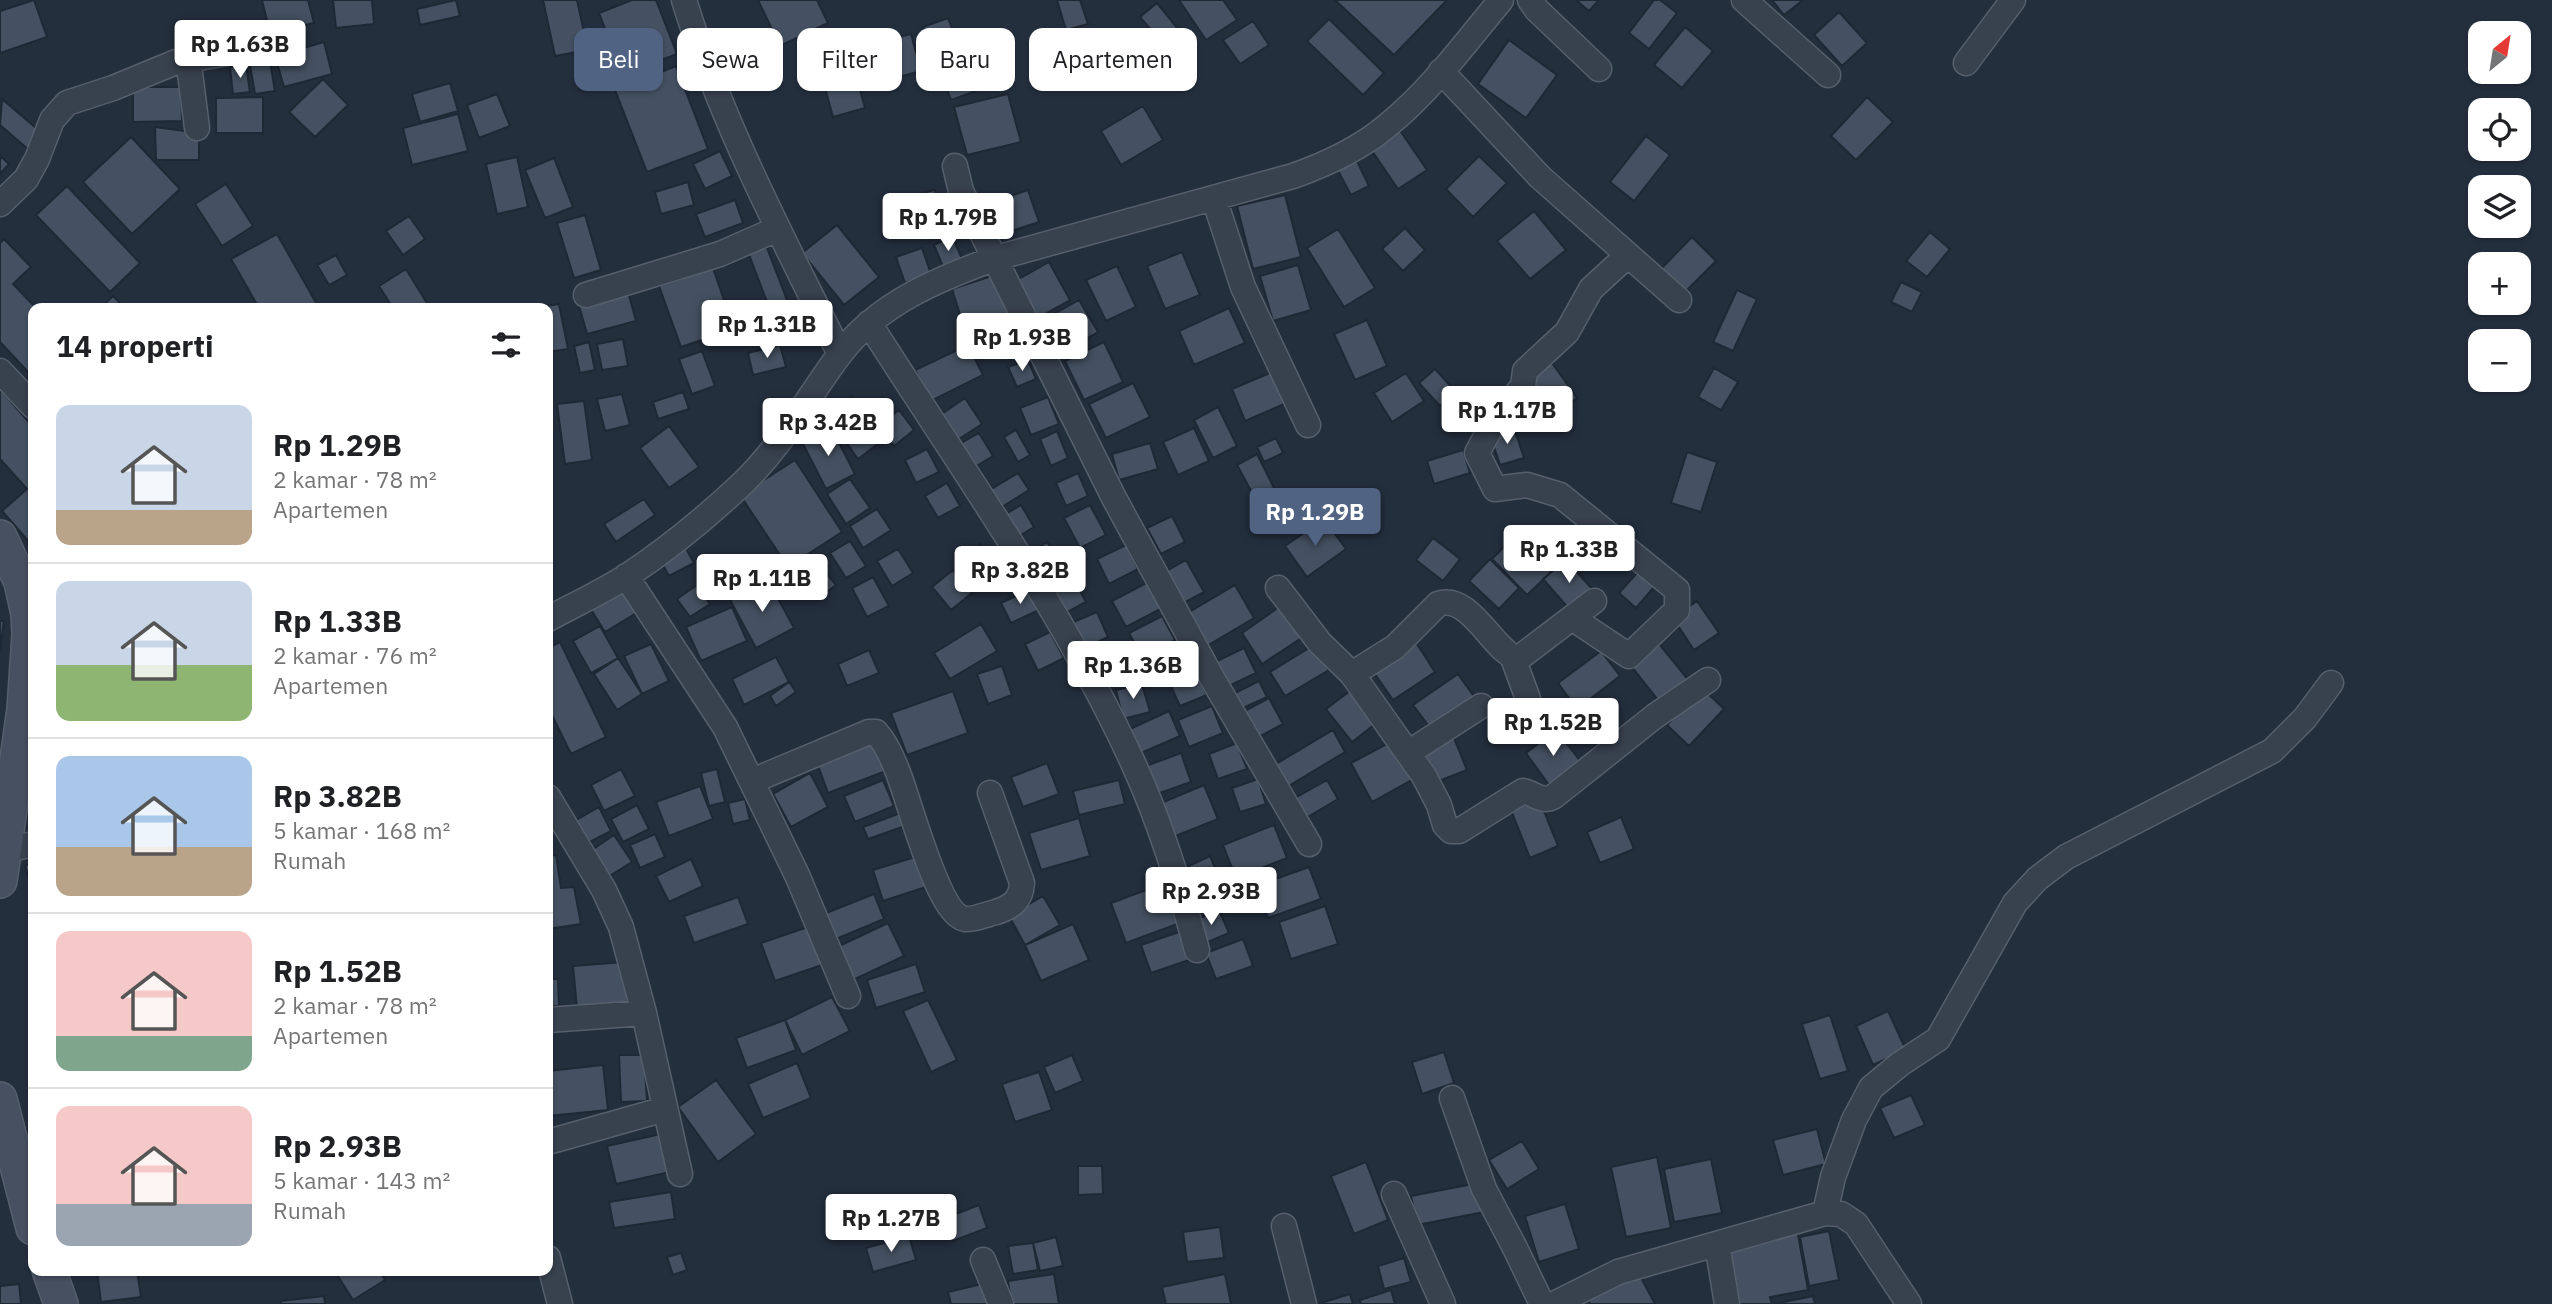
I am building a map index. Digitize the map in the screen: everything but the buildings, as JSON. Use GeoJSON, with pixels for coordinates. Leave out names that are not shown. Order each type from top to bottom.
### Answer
{"type":"FeatureCollection","features":[{"type":"Feature","properties":{"kind":"street"},"geometry":{"type":"LineString","coordinates":[[553,616],[626,576],[668,546],[744,482],[782,441],[840,354],[869,323],[904,297],[951,274],[996,257],[1293,176],[1324,165],[1388,125],[1441,71],[1501,0]]}},
{"type":"Feature","properties":{"kind":"street"},"geometry":{"type":"LineString","coordinates":[[1530,0],[1537,10],[1599,69]]}},
{"type":"Feature","properties":{"kind":"street"},"geometry":{"type":"LineString","coordinates":[[1744,0],[1828,75]]}},
{"type":"Feature","properties":{"kind":"street"},"geometry":{"type":"LineString","coordinates":[[1966,62],[2013,0]]}},
{"type":"Feature","properties":{"kind":"street"},"geometry":{"type":"LineString","coordinates":[[690,3],[724,109],[777,229],[840,354]]}},
{"type":"Feature","properties":{"kind":"street"},"geometry":{"type":"LineString","coordinates":[[0,204],[26,179],[52,120],[67,103],[185,60],[282,43]]}},
{"type":"Feature","properties":{"kind":"street"},"geometry":{"type":"LineString","coordinates":[[185,60],[190,73],[197,128]]}},
{"type":"Feature","properties":{"kind":"street"},"geometry":{"type":"LineString","coordinates":[[1441,71],[1540,177],[1679,300]]}},
{"type":"Feature","properties":{"kind":"street"},"geometry":{"type":"LineString","coordinates":[[955,166],[961,191],[1114,498],[1212,678],[1309,844]]}},
{"type":"Feature","properties":{"kind":"street"},"geometry":{"type":"LineString","coordinates":[[1214,198],[1243,287],[1308,425]]}},
{"type":"Feature","properties":{"kind":"street"},"geometry":{"type":"LineString","coordinates":[[586,295],[720,254],[777,229]]}},
{"type":"Feature","properties":{"kind":"street"},"geometry":{"type":"LineString","coordinates":[[1573,618],[1629,656],[1677,610],[1677,590],[1560,495],[1527,485],[1495,489],[1478,453],[1493,423],[1523,386],[1525,371],[1567,332],[1591,289],[1628,255]]}},
{"type":"Feature","properties":{"kind":"street"},"geometry":{"type":"LineString","coordinates":[[869,323],[1042,592],[1108,711],[1135,767],[1156,821],[1198,950]]}},
{"type":"Feature","properties":{"kind":"street"},"geometry":{"type":"LineString","coordinates":[[0,371],[28,401]]}},
{"type":"Feature","properties":{"kind":"street"},"geometry":{"type":"LineString","coordinates":[[0,537],[21,582],[28,614]]}},
{"type":"Feature","properties":{"kind":"street"},"geometry":{"type":"LineString","coordinates":[[626,576],[725,727],[797,875],[848,996]]}},
{"type":"Feature","properties":{"kind":"street"},"geometry":{"type":"LineString","coordinates":[[1278,588],[1320,643],[1352,674],[1424,776],[1439,805],[1445,825],[1451,831],[1459,831],[1523,792],[1548,800],[1655,716],[1708,680]]}},
{"type":"Feature","properties":{"kind":"street"},"geometry":{"type":"LineString","coordinates":[[1513,658],[1520,658],[1536,648],[1594,601]]}},
{"type":"Feature","properties":{"kind":"street"},"geometry":{"type":"LineString","coordinates":[[1352,674],[1395,647],[1443,602],[1453,604],[1474,616],[1513,658],[1528,699]]}},
{"type":"Feature","properties":{"kind":"street"},"geometry":{"type":"LineString","coordinates":[[1825,1213],[1833,1177],[1854,1120],[1871,1088],[1900,1064],[1938,1039],[2015,903],[2036,879],[2066,857],[2272,751],[2305,718],[2331,683]]}},
{"type":"Feature","properties":{"kind":"street"},"geometry":{"type":"LineString","coordinates":[[12,859],[28,698]]}},
{"type":"Feature","properties":{"kind":"street"},"geometry":{"type":"LineString","coordinates":[[1408,753],[1481,706]]}},
{"type":"Feature","properties":{"kind":"street"},"geometry":{"type":"LineString","coordinates":[[752,781],[869,732],[876,732],[898,771],[920,841],[942,892],[957,915],[966,919],[998,912],[1017,901],[1022,893],[1022,883],[990,793]]}},
{"type":"Feature","properties":{"kind":"street"},"geometry":{"type":"LineString","coordinates":[[553,805],[614,907],[644,1013],[680,1174]]}},
{"type":"Feature","properties":{"kind":"street"},"geometry":{"type":"LineString","coordinates":[[553,1020],[644,1013]]}},
{"type":"Feature","properties":{"kind":"street"},"geometry":{"type":"LineString","coordinates":[[1451,1098],[1484,1189],[1542,1304]]}},
{"type":"Feature","properties":{"kind":"street"},"geometry":{"type":"LineString","coordinates":[[0,1099],[28,1184]]}},
{"type":"Feature","properties":{"kind":"street"},"geometry":{"type":"LineString","coordinates":[[553,1141],[665,1109]]}},
{"type":"Feature","properties":{"kind":"street"},"geometry":{"type":"LineString","coordinates":[[1394,1194],[1443,1304]]}},
{"type":"Feature","properties":{"kind":"street"},"geometry":{"type":"LineString","coordinates":[[1554,1304],[1618,1272],[1825,1213],[1841,1214],[1856,1224],[1909,1304]]}},
{"type":"Feature","properties":{"kind":"street"},"geometry":{"type":"LineString","coordinates":[[1284,1226],[1304,1304]]}},
{"type":"Feature","properties":{"kind":"street"},"geometry":{"type":"LineString","coordinates":[[1717,1244],[1727,1304]]}},
{"type":"Feature","properties":{"kind":"street"},"geometry":{"type":"LineString","coordinates":[[983,1260],[1001,1304]]}},
{"type":"Feature","properties":{"kind":"street"},"geometry":{"type":"LineString","coordinates":[[51,1276],[61,1304]]}},
{"type":"Feature","properties":{"kind":"street"},"geometry":{"type":"LineString","coordinates":[[553,1276],[560,1304]]}}]}
